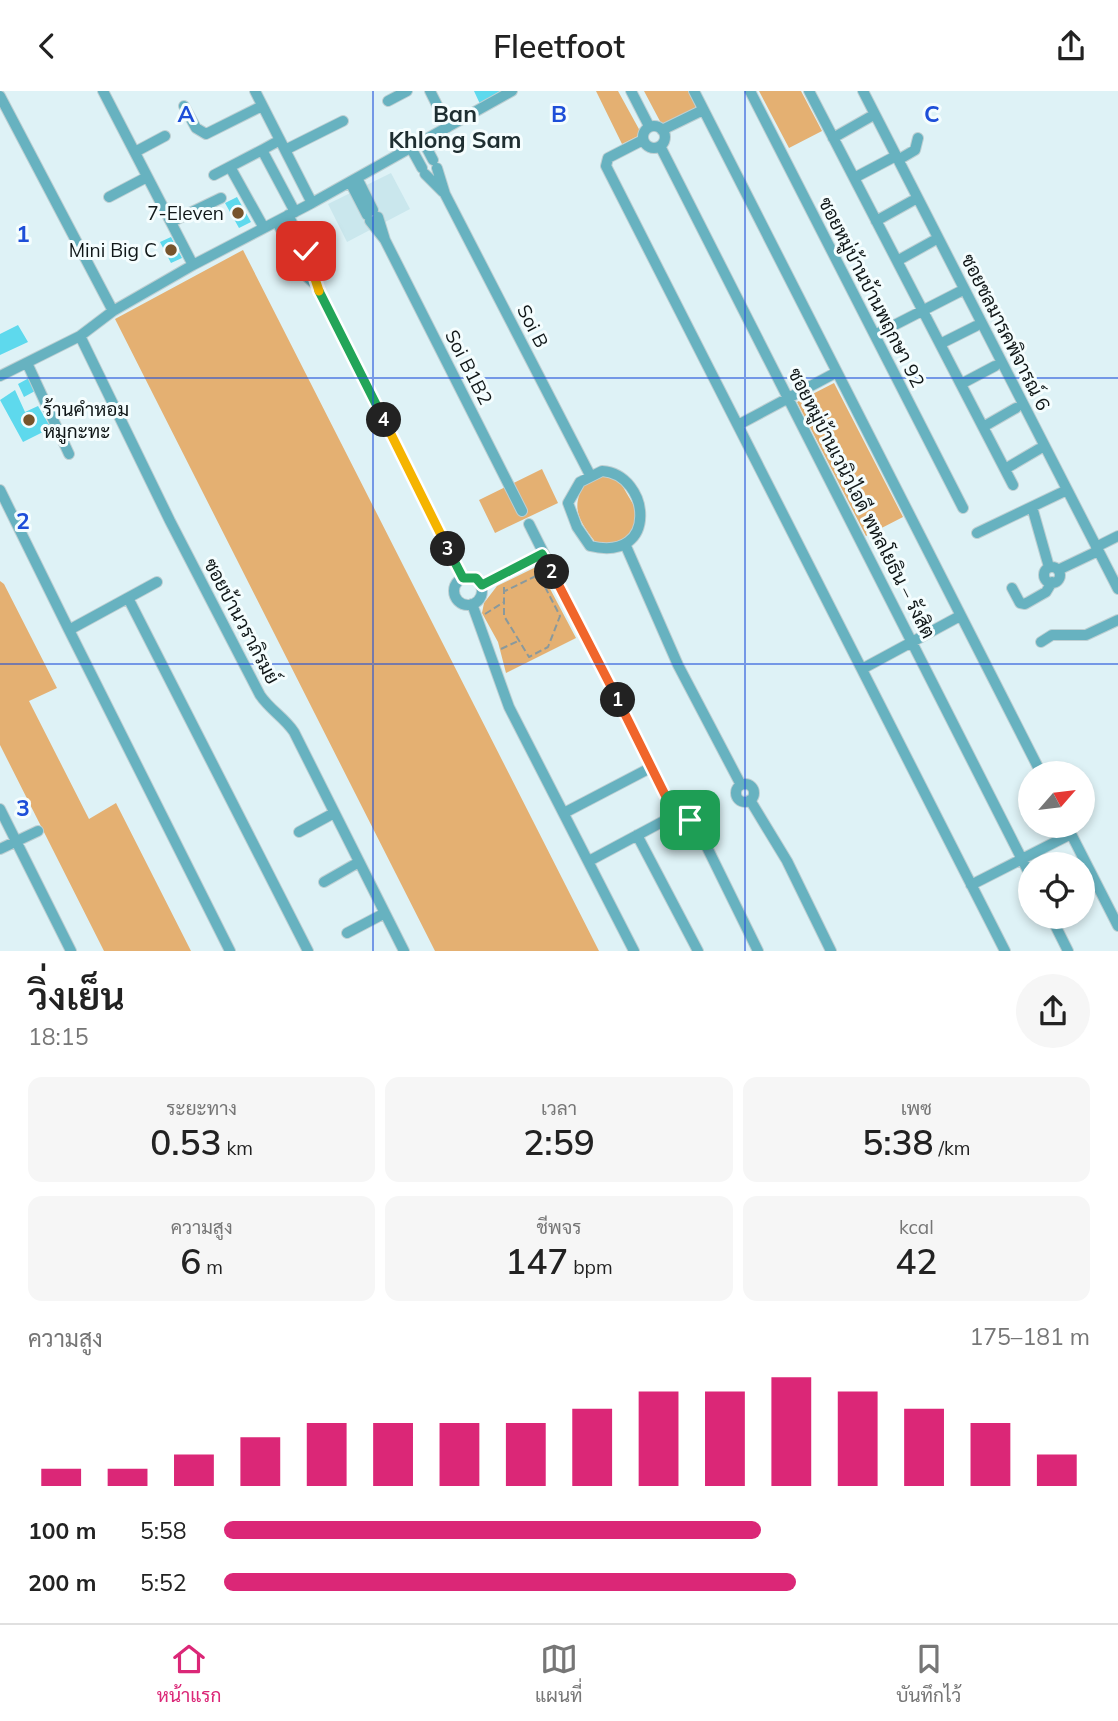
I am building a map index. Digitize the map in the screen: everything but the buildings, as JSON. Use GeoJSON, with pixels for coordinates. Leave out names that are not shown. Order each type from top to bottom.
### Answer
{"type":"FeatureCollection","features":[{"type":"Feature","properties":{"kind":"street"},"geometry":{"type":"LineString","coordinates":[[103,91],[193,265]]}},
{"type":"Feature","properties":{"kind":"street"},"geometry":{"type":"LineString","coordinates":[[388,101],[407,91]]}},
{"type":"Feature","properties":{"kind":"street"},"geometry":{"type":"LineString","coordinates":[[430,91],[448,127]]}},
{"type":"Feature","properties":{"kind":"street"},"geometry":{"type":"LineString","coordinates":[[0,376],[80,336],[113,311],[193,265],[292,214],[512,91]]}},
{"type":"Feature","properties":{"kind":"street"},"geometry":{"type":"LineString","coordinates":[[631,91],[649,126],[663,130],[703,110]]}},
{"type":"Feature","properties":{"kind":"street"},"geometry":{"type":"LineString","coordinates":[[694,91],[1035,761]]}},
{"type":"Feature","properties":{"kind":"street","name":"ซอยหมู่บ้านบ้านพฤกษา 92"},"geometry":{"type":"LineString","coordinates":[[750,91],[963,508]]}},
{"type":"Feature","properties":{"kind":"street"},"geometry":{"type":"LineString","coordinates":[[810,94],[823,91]]}},
{"type":"Feature","properties":{"kind":"street","name":"ซอยชลมารคพิจารณ์ 6"},"geometry":{"type":"LineString","coordinates":[[863,91],[895,159],[1118,589]]}},
{"type":"Feature","properties":{"kind":"street","name":"ซอยหมู่บ้านบ้านพฤกษา 92"},"geometry":{"type":"LineString","coordinates":[[810,94],[1013,485]]}},
{"type":"Feature","properties":{"kind":"street"},"geometry":{"type":"LineString","coordinates":[[0,96],[113,311]]}},
{"type":"Feature","properties":{"kind":"street"},"geometry":{"type":"LineString","coordinates":[[184,106],[197,128],[206,134],[261,96],[282,145],[312,203]]}},
{"type":"Feature","properties":{"kind":"street"},"geometry":{"type":"LineString","coordinates":[[833,138],[870,117]]}},
{"type":"Feature","properties":{"kind":"street"},"geometry":{"type":"LineString","coordinates":[[214,175],[262,150],[343,121]]}},
{"type":"Feature","properties":{"kind":"street"},"geometry":{"type":"LineString","coordinates":[[649,126],[644,131],[643,140],[649,147],[660,146],[665,137],[663,130]]}},
{"type":"Feature","properties":{"kind":"street"},"geometry":{"type":"LineString","coordinates":[[135,152],[165,136]]}},
{"type":"Feature","properties":{"kind":"street"},"geometry":{"type":"LineString","coordinates":[[854,178],[915,150],[918,138]]}},
{"type":"Feature","properties":{"kind":"street"},"geometry":{"type":"LineString","coordinates":[[643,140],[608,159],[606,166],[1005,951]]}},
{"type":"Feature","properties":{"kind":"street","name":"Soi B"},"geometry":{"type":"LineString","coordinates":[[423,141],[435,164],[445,194],[590,475]]}},
{"type":"Feature","properties":{"kind":"street","name":"ซอยหมู่บ้านเวนิวไอดี พหลโยธิน – รังสิต"},"geometry":{"type":"LineString","coordinates":[[660,146],[1018,852]]}},
{"type":"Feature","properties":{"kind":"street","name":"Soi B"},"geometry":{"type":"LineString","coordinates":[[411,148],[424,171],[445,194]]}},
{"type":"Feature","properties":{"kind":"street"},"geometry":{"type":"LineString","coordinates":[[262,150],[292,214],[314,269],[316,285],[463,578]]}},
{"type":"Feature","properties":{"kind":"street"},"geometry":{"type":"LineString","coordinates":[[230,167],[264,228]]}},
{"type":"Feature","properties":{"kind":"street"},"geometry":{"type":"LineString","coordinates":[[109,197],[147,177]]}},
{"type":"Feature","properties":{"kind":"street","name":"Soi B1B2"},"geometry":{"type":"LineString","coordinates":[[353,180],[522,511]]}},
{"type":"Feature","properties":{"kind":"street"},"geometry":{"type":"LineString","coordinates":[[171,222],[221,198]]}},
{"type":"Feature","properties":{"kind":"street"},"geometry":{"type":"LineString","coordinates":[[876,221],[912,201]]}},
{"type":"Feature","properties":{"kind":"street"},"geometry":{"type":"LineString","coordinates":[[276,222],[305,275],[316,285]]}},
{"type":"Feature","properties":{"kind":"street"},"geometry":{"type":"LineString","coordinates":[[897,261],[933,241]]}},
{"type":"Feature","properties":{"kind":"street"},"geometry":{"type":"LineString","coordinates":[[875,335],[961,291]]}},
{"type":"Feature","properties":{"kind":"street"},"geometry":{"type":"LineString","coordinates":[[940,344],[976,326]]}},
{"type":"Feature","properties":{"kind":"street","name":"ซอยบ้านวราภิรมย์"},"geometry":{"type":"LineString","coordinates":[[80,336],[170,521],[260,695],[269,709],[294,732],[404,951]]}},
{"type":"Feature","properties":{"kind":"street"},"geometry":{"type":"LineString","coordinates":[[27,363],[69,454]]}},
{"type":"Feature","properties":{"kind":"street"},"geometry":{"type":"LineString","coordinates":[[961,384],[995,366]]}},
{"type":"Feature","properties":{"kind":"street"},"geometry":{"type":"LineString","coordinates":[[737,425],[837,372]]}},
{"type":"Feature","properties":{"kind":"street"},"geometry":{"type":"LineString","coordinates":[[983,426],[1016,408]]}},
{"type":"Feature","properties":{"kind":"street"},"geometry":{"type":"LineString","coordinates":[[1005,469],[1040,449]]}},
{"type":"Feature","properties":{"kind":"street"},"geometry":{"type":"LineString","coordinates":[[616,472],[632,492],[642,515],[642,525],[625,544],[614,548],[590,545],[577,527],[568,503],[580,482],[590,475],[616,472]]}},
{"type":"Feature","properties":{"kind":"street"},"geometry":{"type":"LineString","coordinates":[[0,490],[230,951]]}},
{"type":"Feature","properties":{"kind":"street"},"geometry":{"type":"LineString","coordinates":[[977,533],[1067,490]]}},
{"type":"Feature","properties":{"kind":"street"},"geometry":{"type":"LineString","coordinates":[[1012,588],[1020,603],[1025,604],[1058,580],[1032,507]]}},
{"type":"Feature","properties":{"kind":"street"},"geometry":{"type":"LineString","coordinates":[[529,524],[675,815],[690,820],[700,833],[758,951]]}},
{"type":"Feature","properties":{"kind":"street"},"geometry":{"type":"LineString","coordinates":[[1054,569],[1118,536]]}},
{"type":"Feature","properties":{"kind":"street"},"geometry":{"type":"LineString","coordinates":[[625,544],[684,676],[741,785],[749,786],[753,790],[750,800],[787,862],[831,951]]}},
{"type":"Feature","properties":{"kind":"street"},"geometry":{"type":"LineString","coordinates":[[482,585],[542,554]]}},
{"type":"Feature","properties":{"kind":"street"},"geometry":{"type":"LineString","coordinates":[[463,578],[476,578],[482,585],[480,599],[472,604],[463,604],[455,593],[456,584],[463,578]]}},
{"type":"Feature","properties":{"kind":"street"},"geometry":{"type":"LineString","coordinates":[[69,630],[157,582]]}},
{"type":"Feature","properties":{"kind":"street"},"geometry":{"type":"LineString","coordinates":[[128,597],[308,951]]}},
{"type":"Feature","properties":{"kind":"street"},"geometry":{"type":"LineString","coordinates":[[472,604],[509,707],[634,951]]}},
{"type":"Feature","properties":{"kind":"street"},"geometry":{"type":"LineString","coordinates":[[862,669],[960,615]]}},
{"type":"Feature","properties":{"kind":"street"},"geometry":{"type":"LineString","coordinates":[[1041,642],[1052,635],[1086,635],[1118,620]]}},
{"type":"Feature","properties":{"kind":"street"},"geometry":{"type":"LineString","coordinates":[[564,813],[652,767]]}},
{"type":"Feature","properties":{"kind":"street"},"geometry":{"type":"LineString","coordinates":[[0,809],[71,951]]}},
{"type":"Feature","properties":{"kind":"street"},"geometry":{"type":"LineString","coordinates":[[299,832],[334,813]]}},
{"type":"Feature","properties":{"kind":"street"},"geometry":{"type":"LineString","coordinates":[[589,861],[675,815]]}},
{"type":"Feature","properties":{"kind":"street"},"geometry":{"type":"LineString","coordinates":[[0,849],[38,831]]}},
{"type":"Feature","properties":{"kind":"street"},"geometry":{"type":"LineString","coordinates":[[638,835],[698,951]]}},
{"type":"Feature","properties":{"kind":"street"},"geometry":{"type":"LineString","coordinates":[[1033,852],[1056,838]]}},
{"type":"Feature","properties":{"kind":"street"},"geometry":{"type":"LineString","coordinates":[[1073,838],[1118,926]]}},
{"type":"Feature","properties":{"kind":"street"},"geometry":{"type":"LineString","coordinates":[[971,885],[1018,861]]}},
{"type":"Feature","properties":{"kind":"street"},"geometry":{"type":"LineString","coordinates":[[324,882],[359,862]]}},
{"type":"Feature","properties":{"kind":"street"},"geometry":{"type":"LineString","coordinates":[[348,933],[385,913]]}},
{"type":"Feature","properties":{"kind":"street"},"geometry":{"type":"LineString","coordinates":[[1057,929],[1068,951]]}},
{"type":"Feature","properties":{"kind":"path"},"geometry":{"type":"LineString","coordinates":[[501,575],[505,591],[504,616],[529,657],[548,647],[560,616],[543,583],[536,576],[505,591]]}},
{"type":"Feature","properties":{"kind":"path"},"geometry":{"type":"LineString","coordinates":[[478,619],[505,601]]}},
{"type":"Feature","properties":{"kind":"path"},"geometry":{"type":"LineString","coordinates":[[491,654],[519,640]]}},
{"type":"Feature","properties":{"kind":"shaded area"},"geometry":{"type":"Polygon","coordinates":[[[596,91],[618,91],[640,131],[638,136],[622,144],[596,91]]]}},
{"type":"Feature","properties":{"kind":"shaded area"},"geometry":{"type":"Polygon","coordinates":[[[644,91],[690,91],[696,108],[662,125],[644,91]]]}},
{"type":"Feature","properties":{"kind":"shaded area"},"geometry":{"type":"Polygon","coordinates":[[[759,91],[801,91],[822,131],[789,148],[759,91]]]}},
{"type":"Feature","properties":{"kind":"shaded area"},"geometry":{"type":"Polygon","coordinates":[[[391,173],[410,209],[347,242],[328,204],[391,173]]]}},
{"type":"Feature","properties":{"kind":"shaded area"},"geometry":{"type":"Polygon","coordinates":[[[243,250],[599,951],[435,951],[115,319],[243,250]]]}},
{"type":"Feature","properties":{"kind":"shaded area"},"geometry":{"type":"Polygon","coordinates":[[[834,383],[903,517],[866,536],[797,402],[834,383]]]}},
{"type":"Feature","properties":{"kind":"shaded area"},"geometry":{"type":"Polygon","coordinates":[[[542,469],[558,503],[495,533],[479,500],[542,469]]]}},
{"type":"Feature","properties":{"kind":"shaded area"},"geometry":{"type":"Polygon","coordinates":[[[616,475],[639,520],[623,543],[596,543],[580,519],[577,505],[579,497],[587,479],[616,475]]]}},
{"type":"Feature","properties":{"kind":"shaded area"},"geometry":{"type":"Polygon","coordinates":[[[538,566],[576,638],[506,673],[498,642],[482,613],[484,603],[497,586],[538,566]]]}},
{"type":"Feature","properties":{"kind":"shaded area"},"geometry":{"type":"Polygon","coordinates":[[[0,581],[4,584],[57,688],[29,701],[89,819],[116,803],[191,951],[104,951],[0,745],[0,581]]]}},
{"type":"Feature","properties":{"kind":"place","name":"7-Eleven"},"geometry":{"type":"Point","coordinates":[238,213]}},
{"type":"Feature","properties":{"kind":"place","name":"Mini Big C"},"geometry":{"type":"Point","coordinates":[171,250]}},
{"type":"Feature","properties":{"kind":"place","name":"ร้านคำหอม หมูกะทะ"},"geometry":{"type":"Point","coordinates":[29,420]}},
{"type":"Feature","properties":{"kind":"district","name":"Ban Khlong Sam"},"geometry":{"type":"Point","coordinates":[455,126]}},
{"type":"Feature","properties":{"kind":"route"},"geometry":{"type":"LineString","coordinates":[[306,251],[314,269],[316,285],[463,578],[476,578],[482,585],[542,554],[675,815],[690,820]]}}]}
